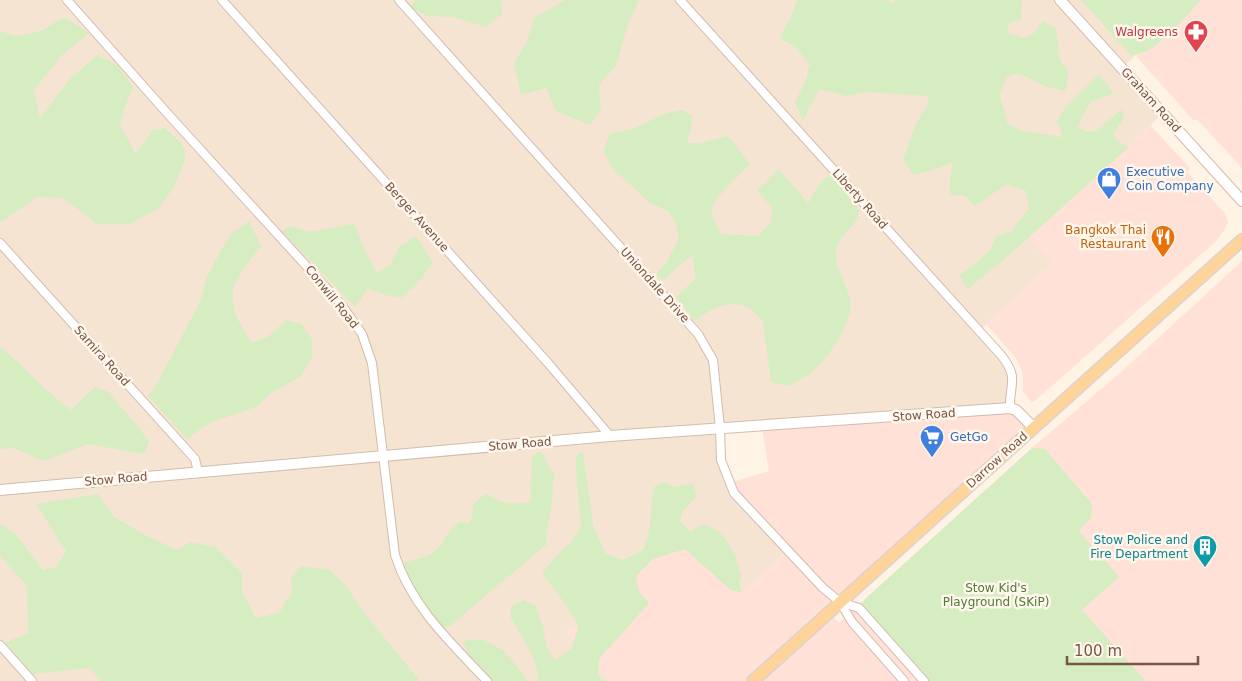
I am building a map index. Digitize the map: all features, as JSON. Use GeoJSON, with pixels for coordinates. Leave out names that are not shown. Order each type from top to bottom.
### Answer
{"type":"FeatureCollection","features":[{"type":"Feature","properties":{"kind":"main road","name":"Darrow Road"},"geometry":{"type":"LineString","coordinates":[[753,681],[1242,240]]}},
{"type":"Feature","properties":{"kind":"street","name":"Conwill Road"},"geometry":{"type":"LineString","coordinates":[[67,0],[341,304],[362,334],[372,364],[395,555],[401,573],[412,594],[427,615],[487,681]]}},
{"type":"Feature","properties":{"kind":"street","name":"Berger Avenue"},"geometry":{"type":"LineString","coordinates":[[222,0],[542,356],[610,436]]}},
{"type":"Feature","properties":{"kind":"street","name":"Uniondale Drive"},"geometry":{"type":"LineString","coordinates":[[399,0],[698,334],[713,360],[720,428],[721,460],[734,493],[823,588],[840,602]]}},
{"type":"Feature","properties":{"kind":"street","name":"Liberty Road"},"geometry":{"type":"LineString","coordinates":[[680,0],[1002,355],[1012,369],[1013,375],[1010,408]]}},
{"type":"Feature","properties":{"kind":"street","name":"Graham Road"},"geometry":{"type":"LineString","coordinates":[[1060,0],[1242,201]]}},
{"type":"Feature","properties":{"kind":"street","name":"Samira Road"},"geometry":{"type":"LineString","coordinates":[[0,243],[195,459],[198,472]]}},
{"type":"Feature","properties":{"kind":"street","name":"Stow Road"},"geometry":{"type":"LineString","coordinates":[[0,490],[610,436],[1010,408]]}},
{"type":"Feature","properties":{"kind":"street"},"geometry":{"type":"LineString","coordinates":[[1010,408],[1016,410],[1033,428]]}},
{"type":"Feature","properties":{"kind":"street"},"geometry":{"type":"LineString","coordinates":[[840,602],[852,622],[904,681]]}},
{"type":"Feature","properties":{"kind":"street"},"geometry":{"type":"LineString","coordinates":[[840,602],[859,608],[924,681]]}},
{"type":"Feature","properties":{"kind":"street"},"geometry":{"type":"LineString","coordinates":[[0,645],[32,681]]}},
{"type":"Feature","properties":{"kind":"shaded area"},"geometry":{"type":"Polygon","coordinates":[[[0,0],[1192,0],[1122,68],[1163,113],[1129,147],[1056,212],[1027,234],[1053,263],[979,331],[1009,365],[1010,403],[721,428],[726,476],[788,550],[741,594],[681,526],[566,632],[610,681],[0,681],[0,0]]]}},
{"type":"Feature","properties":{"kind":"shaded area"},"geometry":{"type":"Polygon","coordinates":[[[1192,0],[1242,0],[1242,168],[1198,120],[1193,120],[1136,56],[1192,0]]]}},
{"type":"Feature","properties":{"kind":"shaded area"},"geometry":{"type":"Polygon","coordinates":[[[1150,125],[1190,168],[1187,172],[1225,213],[1228,222],[1214,243],[1032,402],[1023,392],[1022,371],[1016,358],[986,324],[1052,263],[1027,234],[1056,212],[1129,147],[1150,125]]]}},
{"type":"Feature","properties":{"kind":"shaded area"},"geometry":{"type":"Polygon","coordinates":[[[1242,261],[1242,681],[758,681],[830,614],[839,623],[1033,447],[1120,373],[1242,261]]]}},
{"type":"Feature","properties":{"kind":"shaded area"},"geometry":{"type":"Polygon","coordinates":[[[1011,410],[1029,428],[841,599],[825,587],[736,492],[733,482],[769,471],[762,428],[1011,410]]]}},
{"type":"Feature","properties":{"kind":"shaded area"},"geometry":{"type":"Polygon","coordinates":[[[681,526],[741,594],[788,550],[840,602],[753,681],[610,681],[566,632],[681,526]]]}},
{"type":"Feature","properties":{"kind":"green space"},"geometry":{"type":"Polygon","coordinates":[[[415,0],[501,0],[502,14],[486,27],[453,17],[427,16],[410,7],[415,0]]]}},
{"type":"Feature","properties":{"kind":"green space"},"geometry":{"type":"Polygon","coordinates":[[[565,0],[639,0],[628,24],[616,65],[599,85],[601,110],[590,125],[556,111],[546,88],[521,95],[514,64],[528,39],[534,18],[565,0]]]}},
{"type":"Feature","properties":{"kind":"green space"},"geometry":{"type":"Polygon","coordinates":[[[797,0],[887,0],[892,4],[895,0],[1022,0],[1021,20],[1009,22],[1007,33],[1025,38],[1034,33],[1042,21],[1056,28],[1060,60],[1069,72],[1065,91],[1045,86],[1019,73],[1006,77],[1000,95],[1008,125],[1023,131],[1063,137],[1057,121],[1065,108],[1098,75],[1114,94],[1091,101],[1077,127],[1087,132],[1096,131],[1122,109],[1124,119],[1113,133],[1119,142],[1129,147],[1015,250],[968,289],[959,276],[990,251],[996,236],[1011,232],[1029,209],[1026,191],[1007,184],[975,206],[965,196],[949,195],[952,162],[914,175],[903,160],[915,126],[926,108],[929,96],[866,92],[846,96],[819,89],[803,120],[795,103],[806,79],[810,64],[794,46],[779,38],[790,19],[797,0]]]}},
{"type":"Feature","properties":{"kind":"green space"},"geometry":{"type":"Polygon","coordinates":[[[1081,0],[1201,0],[1174,30],[1150,50],[1132,56],[1081,0]]]}},
{"type":"Feature","properties":{"kind":"green space"},"geometry":{"type":"Polygon","coordinates":[[[64,17],[89,33],[60,57],[34,90],[40,118],[71,78],[98,55],[118,66],[133,87],[120,125],[136,154],[153,130],[165,128],[181,143],[186,156],[175,185],[159,208],[130,224],[97,224],[63,198],[37,197],[0,223],[0,31],[16,36],[41,31],[64,17]]]}},
{"type":"Feature","properties":{"kind":"green space"},"geometry":{"type":"Polygon","coordinates":[[[683,110],[692,116],[687,143],[701,143],[728,136],[750,164],[715,200],[711,212],[721,234],[758,236],[771,222],[772,207],[757,191],[779,169],[808,203],[821,182],[833,173],[839,185],[859,210],[855,221],[840,240],[836,252],[837,263],[850,299],[849,317],[840,337],[821,363],[809,374],[790,386],[771,382],[763,321],[750,308],[733,304],[720,306],[695,321],[676,297],[695,279],[693,255],[664,280],[655,276],[667,261],[679,239],[676,225],[669,211],[650,203],[611,167],[604,151],[609,134],[632,129],[667,113],[683,110]]]}},
{"type":"Feature","properties":{"kind":"green space"},"geometry":{"type":"Polygon","coordinates":[[[249,221],[261,246],[241,272],[233,289],[234,306],[239,322],[252,343],[269,336],[286,320],[301,324],[312,339],[312,358],[301,376],[271,393],[256,407],[215,421],[187,439],[147,395],[153,391],[200,302],[207,277],[218,256],[231,234],[249,221]]]}},
{"type":"Feature","properties":{"kind":"green space"},"geometry":{"type":"Polygon","coordinates":[[[354,224],[363,247],[377,273],[391,265],[399,247],[416,236],[433,262],[418,283],[401,298],[385,295],[368,288],[355,307],[282,231],[290,226],[312,231],[354,224]]]}},
{"type":"Feature","properties":{"kind":"green space"},"geometry":{"type":"Polygon","coordinates":[[[0,347],[71,410],[95,387],[107,391],[149,442],[144,454],[88,444],[44,461],[13,448],[0,449],[0,347]]]}},
{"type":"Feature","properties":{"kind":"green space","name":"Stow Kid's Playground (SKiP)"},"geometry":{"type":"Polygon","coordinates":[[[1032,448],[1045,449],[1092,504],[1091,518],[1079,531],[1119,577],[1082,610],[1146,681],[924,681],[859,608],[865,599],[1032,448]]]}},
{"type":"Feature","properties":{"kind":"green space"},"geometry":{"type":"Polygon","coordinates":[[[540,451],[555,476],[546,545],[451,625],[444,628],[413,589],[408,580],[405,562],[421,558],[435,551],[451,529],[460,522],[469,524],[472,517],[473,504],[486,493],[507,503],[530,502],[532,456],[540,451]]]}},
{"type":"Feature","properties":{"kind":"green space"},"geometry":{"type":"Polygon","coordinates":[[[583,451],[593,525],[605,553],[623,560],[643,550],[650,526],[654,487],[662,482],[674,487],[693,483],[697,496],[683,511],[680,521],[690,532],[701,524],[710,527],[724,537],[729,543],[736,559],[741,577],[739,580],[741,592],[731,590],[685,549],[653,559],[636,576],[639,592],[649,603],[599,659],[598,676],[604,681],[537,681],[539,677],[532,654],[510,616],[511,607],[523,600],[535,606],[543,626],[546,646],[555,661],[572,648],[578,627],[569,609],[542,573],[562,550],[571,543],[581,526],[576,456],[583,451]]]}},
{"type":"Feature","properties":{"kind":"green space"},"geometry":{"type":"Polygon","coordinates":[[[98,494],[114,517],[147,536],[177,550],[190,542],[216,547],[242,573],[242,592],[256,618],[279,613],[292,592],[291,578],[302,566],[329,570],[343,582],[369,619],[420,681],[102,681],[89,668],[32,674],[5,642],[28,634],[27,586],[0,556],[0,524],[15,533],[43,570],[57,567],[66,551],[36,504],[98,494]]]}},
{"type":"Feature","properties":{"kind":"green space"},"geometry":{"type":"Polygon","coordinates":[[[482,639],[503,650],[527,681],[492,681],[467,653],[464,641],[482,639]]]}},
{"type":"Feature","properties":{"kind":"place","name":"Walgreens"},"geometry":{"type":"Point","coordinates":[1196,53]}},
{"type":"Feature","properties":{"kind":"place","name":"Executive Coin Company"},"geometry":{"type":"Point","coordinates":[1109,200]}},
{"type":"Feature","properties":{"kind":"place","name":"Bangkok Thai Restaurant"},"geometry":{"type":"Point","coordinates":[1163,258]}},
{"type":"Feature","properties":{"kind":"place","name":"GetGo"},"geometry":{"type":"Point","coordinates":[932,458]}},
{"type":"Feature","properties":{"kind":"place","name":"Stow Police and Fire Department"},"geometry":{"type":"Point","coordinates":[1205,568]}}]}
